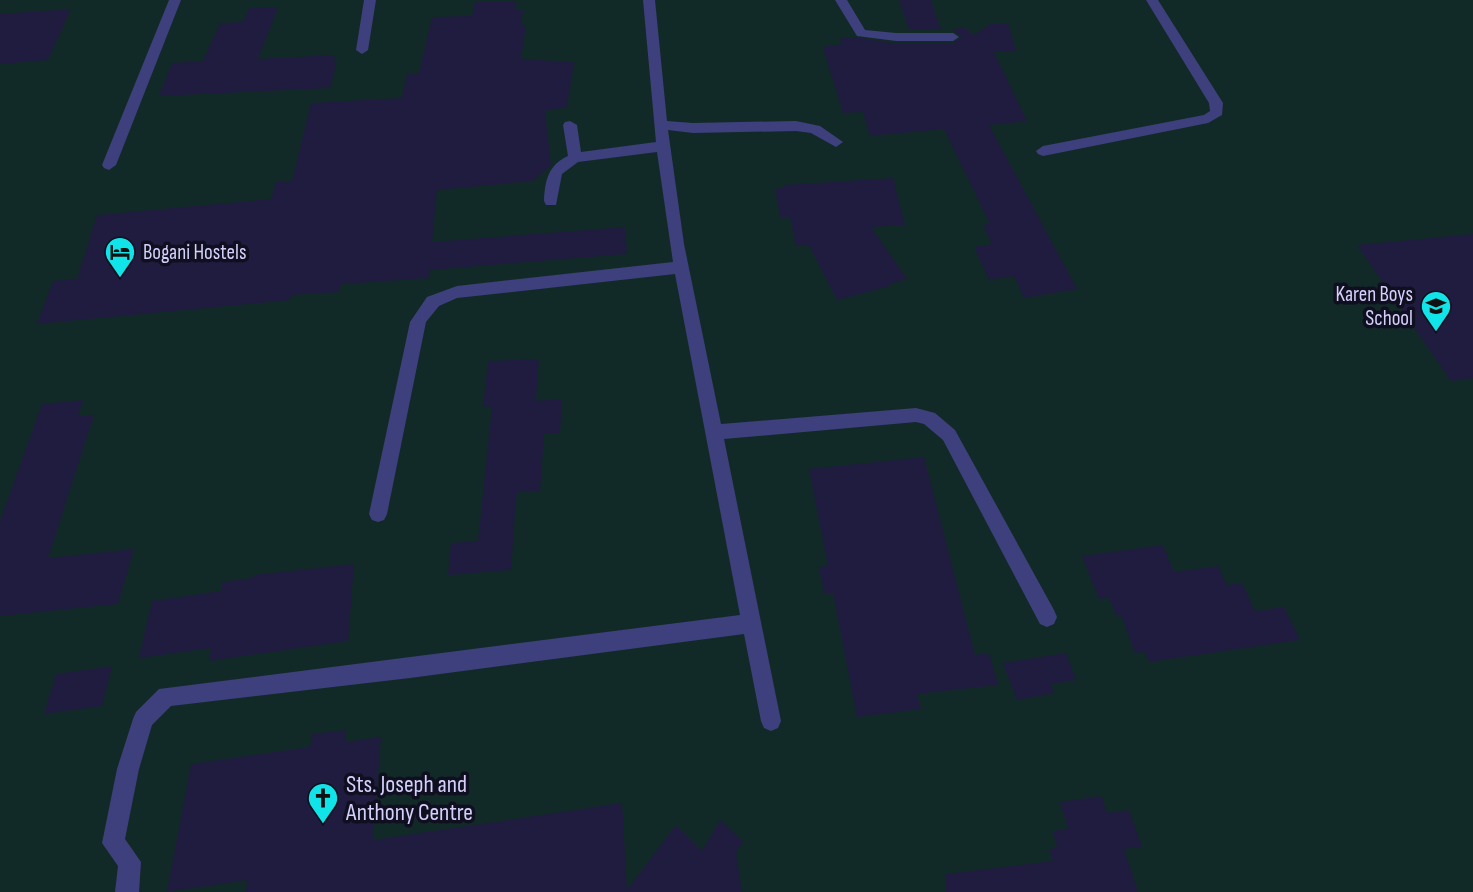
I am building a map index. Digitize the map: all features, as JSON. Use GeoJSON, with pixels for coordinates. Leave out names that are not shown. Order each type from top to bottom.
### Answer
{"type":"FeatureCollection","features":[{"type":"Feature","properties":{"kind":"street"},"geometry":{"type":"LineString","coordinates":[[109,165],[174,0]]}},
{"type":"Feature","properties":{"kind":"street"},"geometry":{"type":"LineString","coordinates":[[362,50],[370,0]]}},
{"type":"Feature","properties":{"kind":"street"},"geometry":{"type":"LineString","coordinates":[[649,0],[663,146],[682,267],[771,720]]}},
{"type":"Feature","properties":{"kind":"street"},"geometry":{"type":"LineString","coordinates":[[841,0],[860,33],[896,37],[953,37]]}},
{"type":"Feature","properties":{"kind":"street"},"geometry":{"type":"LineString","coordinates":[[1043,151],[1208,119],[1217,112],[1216,103],[1152,0]]}},
{"type":"Feature","properties":{"kind":"street"},"geometry":{"type":"LineString","coordinates":[[570,125],[575,158]]}},
{"type":"Feature","properties":{"kind":"street"},"geometry":{"type":"LineString","coordinates":[[661,125],[693,128],[796,126],[815,129],[835,142]]}},
{"type":"Feature","properties":{"kind":"street"},"geometry":{"type":"LineString","coordinates":[[551,201],[556,168],[575,158],[663,146]]}},
{"type":"Feature","properties":{"kind":"street"},"geometry":{"type":"LineString","coordinates":[[378,514],[418,322],[431,302],[457,292],[682,267]]}},
{"type":"Feature","properties":{"kind":"street"},"geometry":{"type":"LineString","coordinates":[[715,432],[916,415],[929,418],[949,435],[1047,617]]}},
{"type":"Feature","properties":{"kind":"street"},"geometry":{"type":"LineString","coordinates":[[127,892],[130,862],[113,843],[128,769],[143,719],[166,696],[410,668],[752,623]]}},
{"type":"Feature","properties":{"kind":"green space"},"geometry":{"type":"Polygon","coordinates":[[[0,0],[1473,0],[1473,892],[0,892],[0,0]]]}},
{"type":"Feature","properties":{"kind":"building"},"geometry":{"type":"Polygon","coordinates":[[[899,0],[931,0],[941,30],[909,30],[899,0]]]}},
{"type":"Feature","properties":{"kind":"building"},"geometry":{"type":"Polygon","coordinates":[[[517,1],[515,10],[523,10],[521,25],[526,25],[521,59],[574,62],[567,107],[545,111],[551,165],[533,181],[437,190],[432,242],[625,227],[627,254],[429,270],[429,278],[341,284],[339,292],[291,295],[290,300],[37,324],[53,281],[77,279],[97,215],[271,199],[276,182],[292,181],[311,103],[402,98],[407,73],[419,73],[432,17],[472,16],[475,2],[517,1]]]}},
{"type":"Feature","properties":{"kind":"building"},"geometry":{"type":"Polygon","coordinates":[[[278,7],[258,59],[335,55],[333,62],[337,61],[330,88],[159,96],[172,63],[203,61],[220,23],[243,22],[249,8],[278,7]]]}},
{"type":"Feature","properties":{"kind":"building"},"geometry":{"type":"Polygon","coordinates":[[[71,9],[48,60],[0,64],[0,14],[71,9]]]}},
{"type":"Feature","properties":{"kind":"building"},"geometry":{"type":"Polygon","coordinates":[[[1008,23],[1016,51],[994,52],[1027,121],[989,125],[1077,289],[1024,298],[1014,276],[989,280],[974,247],[992,244],[983,225],[990,224],[944,129],[870,136],[863,112],[843,113],[823,47],[842,44],[840,38],[855,37],[896,44],[953,44],[961,36],[952,30],[965,27],[973,35],[991,24],[1008,23]]]}},
{"type":"Feature","properties":{"kind":"building"},"geometry":{"type":"Polygon","coordinates":[[[893,178],[905,225],[871,227],[907,279],[837,300],[809,245],[796,246],[790,217],[780,217],[775,189],[784,188],[784,185],[893,178]]]}},
{"type":"Feature","properties":{"kind":"building","name":"Karen Boys School"},"geometry":{"type":"Polygon","coordinates":[[[1473,234],[1473,378],[1451,381],[1357,245],[1473,234]]]}},
{"type":"Feature","properties":{"kind":"building"},"geometry":{"type":"Polygon","coordinates":[[[539,359],[536,401],[562,399],[560,433],[544,434],[540,491],[519,492],[516,498],[511,570],[448,575],[451,543],[478,541],[492,406],[483,407],[488,361],[539,359]]]}},
{"type":"Feature","properties":{"kind":"building"},"geometry":{"type":"Polygon","coordinates":[[[83,400],[78,416],[94,415],[48,558],[134,549],[118,604],[0,616],[0,521],[42,404],[83,400]]]}},
{"type":"Feature","properties":{"kind":"building"},"geometry":{"type":"Polygon","coordinates":[[[924,457],[975,655],[989,653],[998,685],[917,694],[921,709],[857,717],[833,593],[824,594],[819,567],[828,566],[809,469],[924,457]]]}},
{"type":"Feature","properties":{"kind":"building"},"geometry":{"type":"Polygon","coordinates":[[[1163,545],[1174,572],[1218,566],[1227,585],[1242,583],[1255,611],[1284,607],[1300,640],[1149,662],[1145,652],[1135,653],[1121,615],[1116,615],[1109,598],[1099,599],[1082,556],[1163,545]]]}},
{"type":"Feature","properties":{"kind":"building"},"geometry":{"type":"Polygon","coordinates":[[[354,564],[348,641],[209,661],[211,648],[139,658],[152,601],[221,591],[222,582],[253,578],[253,575],[354,564]]]}},
{"type":"Feature","properties":{"kind":"building"},"geometry":{"type":"Polygon","coordinates":[[[1066,653],[1076,680],[1051,684],[1054,693],[1017,700],[1003,663],[1066,653]]]}},
{"type":"Feature","properties":{"kind":"building"},"geometry":{"type":"Polygon","coordinates":[[[112,666],[102,706],[44,714],[56,674],[112,666]]]}},
{"type":"Feature","properties":{"kind":"building"},"geometry":{"type":"Polygon","coordinates":[[[346,730],[345,742],[381,737],[373,840],[622,803],[627,890],[676,825],[702,851],[720,820],[743,842],[736,852],[742,892],[246,892],[247,880],[167,892],[191,764],[310,747],[312,734],[346,730]]]}},
{"type":"Feature","properties":{"kind":"building"},"geometry":{"type":"Polygon","coordinates":[[[1101,796],[1107,813],[1129,810],[1142,847],[1124,849],[1138,892],[946,892],[945,874],[1053,861],[1049,849],[1057,848],[1053,831],[1068,829],[1060,802],[1101,796]]]}},
{"type":"Feature","properties":{"kind":"place","name":"Bogani Hostels"},"geometry":{"type":"Point","coordinates":[120,279]}},
{"type":"Feature","properties":{"kind":"place","name":"Karen Boys School"},"geometry":{"type":"Point","coordinates":[1436,333]}},
{"type":"Feature","properties":{"kind":"place","name":"Sts. Joseph and Anthony Centre"},"geometry":{"type":"Point","coordinates":[323,825]}}]}
